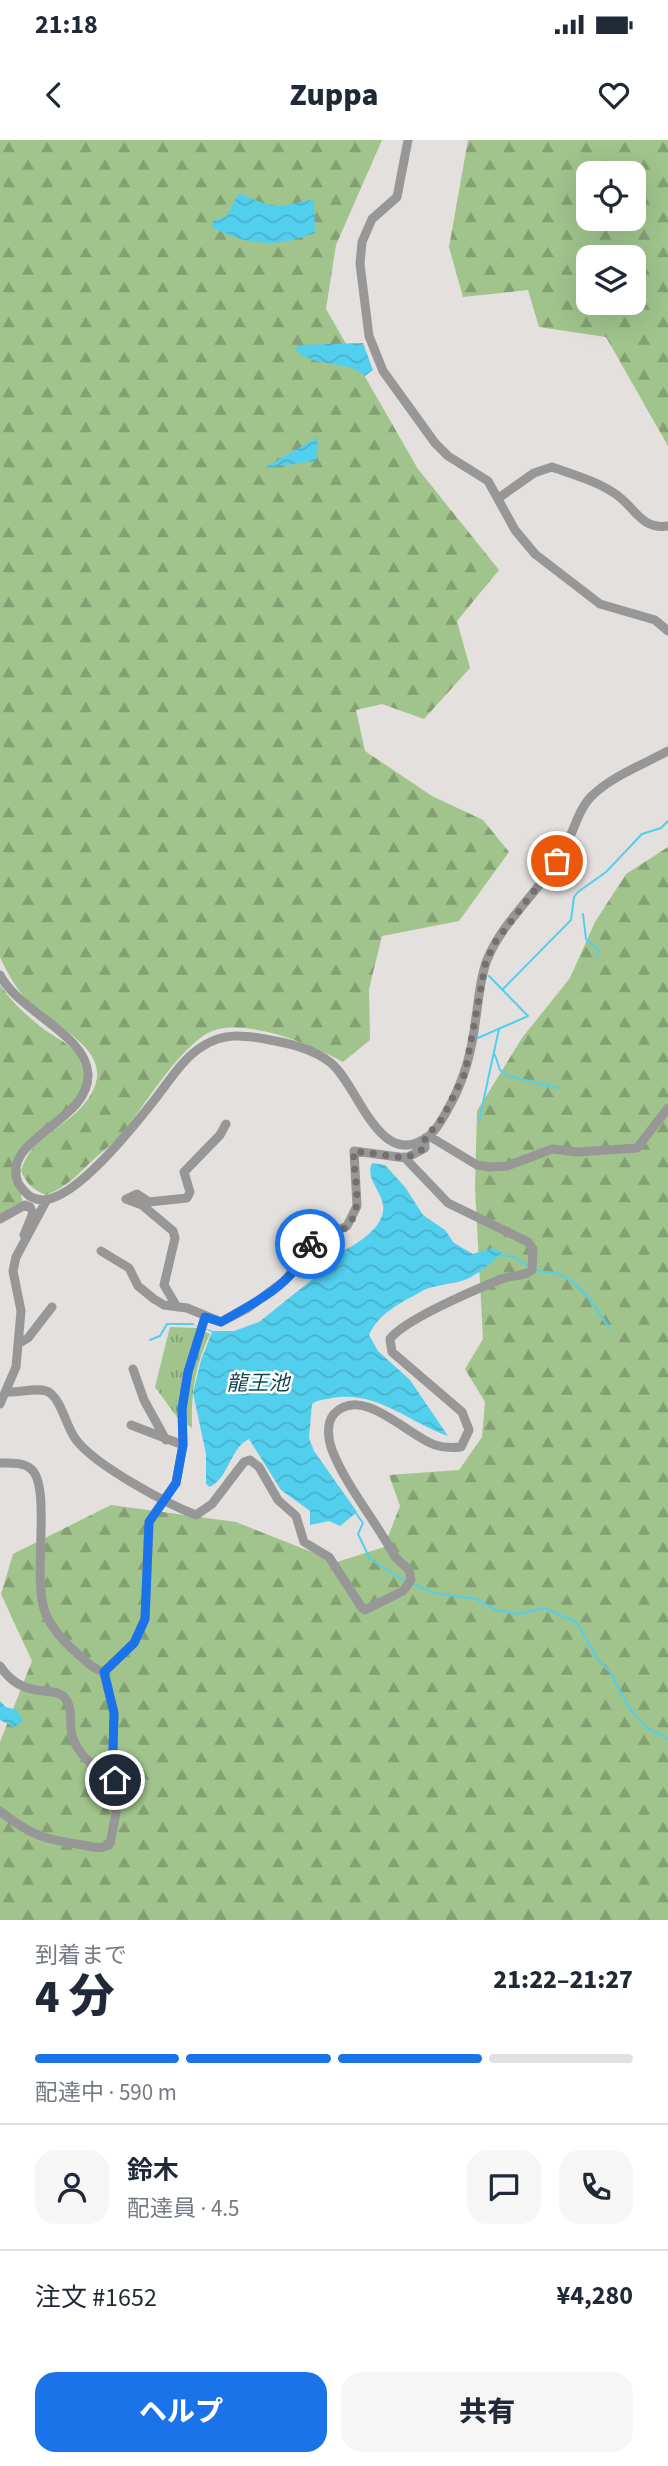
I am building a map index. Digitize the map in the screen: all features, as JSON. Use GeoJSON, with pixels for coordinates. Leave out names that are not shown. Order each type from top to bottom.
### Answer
{"type":"FeatureCollection","features":[{"type":"Feature","properties":{"kind":"street"},"geometry":{"type":"LineString","coordinates":[[408,140],[397,197],[372,219],[362,242],[360,264],[369,336],[383,371],[435,443],[448,456],[480,474],[500,497],[522,540],[600,604],[654,620],[668,631]]}},
{"type":"Feature","properties":{"kind":"street"},"geometry":{"type":"LineString","coordinates":[[500,497],[534,473],[552,467],[613,492],[646,524],[656,528],[668,526]]}},
{"type":"Feature","properties":{"kind":"street"},"geometry":{"type":"LineString","coordinates":[[0,975],[22,1003],[84,1056],[88,1075],[75,1106],[28,1141],[15,1158],[12,1169],[25,1193],[35,1199],[46,1201],[71,1189],[98,1164],[193,1052],[220,1037],[236,1034],[280,1042],[316,1054],[341,1072],[383,1137],[396,1144],[410,1145],[427,1137],[442,1119],[465,1073],[483,975],[496,941],[549,875],[566,847],[580,812],[593,794],[668,751]]}},
{"type":"Feature","properties":{"kind":"street"},"geometry":{"type":"LineString","coordinates":[[427,1137],[477,1165],[507,1166],[552,1149],[578,1152],[637,1148],[668,1108]]}},
{"type":"Feature","properties":{"kind":"street"},"geometry":{"type":"LineString","coordinates":[[177,1307],[164,1285],[175,1238],[173,1231],[142,1205],[126,1199],[137,1194],[149,1202],[187,1198],[190,1192],[184,1172],[220,1135],[226,1124]]}},
{"type":"Feature","properties":{"kind":"street"},"geometry":{"type":"LineString","coordinates":[[102,1251],[129,1268],[145,1293],[164,1305],[177,1307],[203,1324],[221,1322],[248,1308],[284,1281],[313,1242],[347,1226],[357,1206],[354,1151],[404,1157],[421,1151],[427,1137]]}},
{"type":"Feature","properties":{"kind":"street"},"geometry":{"type":"LineString","coordinates":[[8,1392],[45,1390],[52,1394],[79,1444],[109,1468],[162,1500],[196,1515],[202,1514],[224,1491],[244,1462],[250,1460],[259,1467],[278,1500],[296,1516],[304,1542],[329,1557],[365,1610],[409,1587],[409,1570],[395,1558],[332,1449],[328,1425],[333,1415],[341,1409],[362,1405],[378,1410],[435,1445],[461,1447],[469,1430],[462,1412],[392,1352],[390,1339],[449,1302],[505,1278],[528,1274],[533,1270],[534,1255],[528,1242],[448,1203],[404,1157]]}},
{"type":"Feature","properties":{"kind":"street"},"geometry":{"type":"LineString","coordinates":[[24,1237],[34,1226],[46,1201]]}},
{"type":"Feature","properties":{"kind":"street"},"geometry":{"type":"LineString","coordinates":[[0,1219],[25,1205],[30,1207],[33,1213],[13,1271],[21,1311],[18,1345],[15,1373],[0,1404]]}},
{"type":"Feature","properties":{"kind":"street"},"geometry":{"type":"LineString","coordinates":[[18,1345],[28,1338],[52,1307]]}},
{"type":"Feature","properties":{"kind":"street"},"geometry":{"type":"LineString","coordinates":[[104,1672],[141,1633],[145,1619],[149,1522],[176,1483],[183,1445],[185,1389],[203,1324]]}},
{"type":"Feature","properties":{"kind":"street"},"geometry":{"type":"LineString","coordinates":[[133,1369],[144,1400],[166,1440]]}},
{"type":"Feature","properties":{"kind":"street"},"geometry":{"type":"LineString","coordinates":[[131,1425],[183,1445]]}},
{"type":"Feature","properties":{"kind":"street"},"geometry":{"type":"LineString","coordinates":[[0,1463],[22,1464],[35,1474],[40,1490],[43,1525],[38,1569],[46,1613],[63,1640],[91,1668],[104,1672]]}},
{"type":"Feature","properties":{"kind":"street"},"geometry":{"type":"LineString","coordinates":[[0,1666],[18,1686],[59,1693],[65,1698],[69,1707],[72,1737],[78,1747],[97,1768],[122,1782]]}},
{"type":"Feature","properties":{"kind":"street"},"geometry":{"type":"LineString","coordinates":[[0,1811],[21,1827],[58,1844],[103,1848],[110,1844],[122,1782],[113,1750],[114,1713],[104,1672]]}},
{"type":"Feature","properties":{"kind":"green space"},"geometry":{"type":"Polygon","coordinates":[[[0,140],[382,140],[336,245],[326,309],[418,469],[499,570],[457,621],[470,668],[424,719],[382,704],[356,710],[365,751],[432,796],[483,820],[509,852],[459,921],[382,936],[369,989],[370,1040],[343,1062],[276,1034],[237,1028],[220,1029],[206,1034],[172,1066],[117,1139],[60,1189],[46,1195],[29,1184],[19,1165],[34,1146],[71,1117],[88,1099],[96,1082],[96,1068],[91,1055],[81,1043],[24,997],[0,957],[0,140]]]}},
{"type":"Feature","properties":{"kind":"green space"},"geometry":{"type":"Polygon","coordinates":[[[468,140],[668,140],[668,446],[606,337],[539,327],[528,290],[463,297],[449,247],[468,140]]]}},
{"type":"Feature","properties":{"kind":"green space"},"geometry":{"type":"Polygon","coordinates":[[[668,847],[668,1920],[0,1920],[0,1742],[32,1661],[1,1594],[13,1554],[111,1505],[236,1522],[337,1562],[384,1547],[400,1506],[389,1475],[459,1470],[482,1437],[485,1402],[465,1369],[483,1339],[475,1187],[477,1111],[522,1038],[570,978],[595,922],[626,874],[668,847]]]}},
{"type":"Feature","properties":{"kind":"green space"},"geometry":{"type":"Polygon","coordinates":[[[0,985],[30,1017],[75,1052],[84,1079],[80,1098],[69,1113],[26,1158],[20,1178],[23,1203],[0,1215],[0,985]]]}},
{"type":"Feature","properties":{"kind":"green space"},"geometry":{"type":"Polygon","coordinates":[[[170,1327],[196,1328],[210,1334],[195,1380],[192,1428],[177,1417],[155,1387],[170,1327]]]}},
{"type":"Feature","properties":{"kind":"water"},"geometry":{"type":"Polygon","coordinates":[[[239,193],[265,204],[281,206],[314,199],[315,233],[287,241],[262,243],[238,238],[211,227],[214,220],[226,217],[239,193]]]}},
{"type":"Feature","properties":{"kind":"water"},"geometry":{"type":"Polygon","coordinates":[[[363,343],[373,370],[365,376],[349,367],[311,359],[295,349],[298,345],[363,343]]]}},
{"type":"Feature","properties":{"kind":"water"},"geometry":{"type":"Polygon","coordinates":[[[318,437],[316,461],[264,468],[318,437]]]}},
{"type":"Feature","properties":{"kind":"water","name":"龍王池"},"geometry":{"type":"Polygon","coordinates":[[[372,1163],[385,1165],[405,1187],[423,1215],[445,1230],[454,1243],[473,1254],[492,1248],[502,1252],[486,1267],[467,1279],[428,1288],[400,1303],[379,1320],[369,1335],[378,1351],[410,1380],[448,1436],[392,1409],[363,1399],[332,1398],[312,1404],[309,1438],[314,1451],[357,1512],[340,1526],[329,1521],[310,1525],[310,1511],[281,1490],[249,1439],[238,1449],[217,1482],[210,1487],[206,1484],[206,1454],[193,1393],[201,1360],[212,1332],[191,1324],[213,1331],[234,1331],[259,1322],[319,1274],[330,1255],[347,1249],[373,1230],[383,1214],[383,1205],[370,1174],[372,1163]]]}},
{"type":"Feature","properties":{"kind":"water"},"geometry":{"type":"Polygon","coordinates":[[[0,1701],[6,1707],[17,1710],[23,1722],[14,1727],[0,1720],[0,1701]]]}},
{"type":"Feature","properties":{"kind":"waterway"},"geometry":{"type":"LineString","coordinates":[[503,989],[571,920],[574,897],[578,892],[606,872],[642,834],[661,828],[668,821]]}},
{"type":"Feature","properties":{"kind":"waterway"},"geometry":{"type":"LineString","coordinates":[[583,914],[586,939],[598,950],[597,957]]}},
{"type":"Feature","properties":{"kind":"waterway"},"geometry":{"type":"LineString","coordinates":[[478,1038],[528,1016],[489,976]]}},
{"type":"Feature","properties":{"kind":"waterway"},"geometry":{"type":"LineString","coordinates":[[479,1121],[499,1029]]}},
{"type":"Feature","properties":{"kind":"waterway"},"geometry":{"type":"LineString","coordinates":[[495,1055],[500,1070],[508,1076],[559,1088]]}},
{"type":"Feature","properties":{"kind":"waterway"},"geometry":{"type":"LineString","coordinates":[[500,1255],[514,1257],[530,1267]]}},
{"type":"Feature","properties":{"kind":"waterway"},"geometry":{"type":"LineString","coordinates":[[535,1269],[556,1273],[572,1282],[587,1296],[609,1328]]}},
{"type":"Feature","properties":{"kind":"waterway"},"geometry":{"type":"LineString","coordinates":[[150,1340],[160,1336],[167,1324],[193,1324]]}},
{"type":"Feature","properties":{"kind":"waterway"},"geometry":{"type":"LineString","coordinates":[[355,1512],[363,1523],[358,1534],[370,1559],[405,1581]]}},
{"type":"Feature","properties":{"kind":"waterway"},"geometry":{"type":"LineString","coordinates":[[413,1584],[434,1593],[476,1599],[496,1610],[518,1614],[545,1608],[577,1623],[598,1660],[610,1672],[630,1709],[647,1728],[668,1739]]}},
{"type":"Feature","properties":{"kind":"way so far"},"geometry":{"type":"LineString","coordinates":[[310,1244],[340,1231],[352,1219],[357,1206],[354,1151],[406,1158],[425,1148],[425,1138],[442,1119],[465,1073],[486,961],[496,941],[549,875],[557,861]]}},
{"type":"Feature","properties":{"kind":"route"},"geometry":{"type":"LineString","coordinates":[[115,1780],[122,1782],[113,1750],[114,1713],[104,1672],[134,1643],[141,1633],[145,1619],[149,1522],[176,1483],[183,1445],[182,1409],[188,1372],[205,1317],[221,1322],[248,1308],[284,1281],[299,1264],[310,1244]]}}]}
